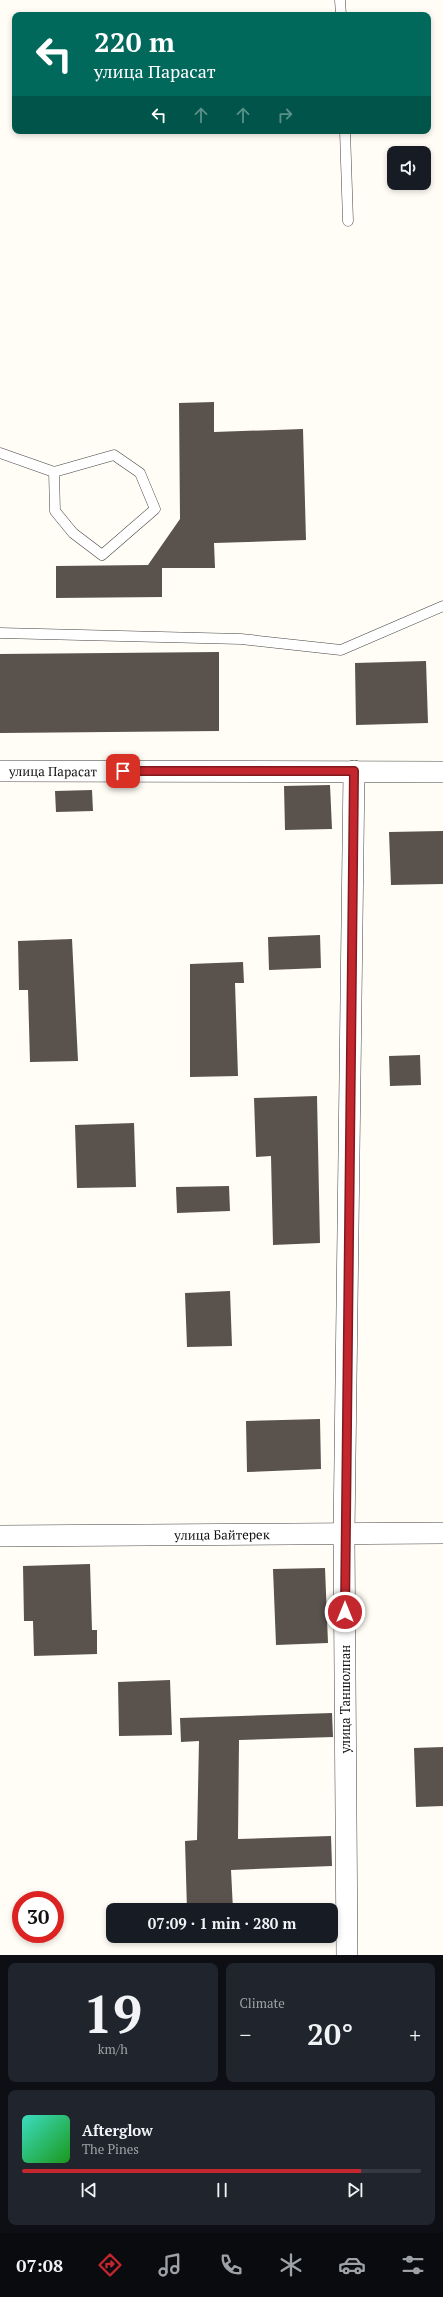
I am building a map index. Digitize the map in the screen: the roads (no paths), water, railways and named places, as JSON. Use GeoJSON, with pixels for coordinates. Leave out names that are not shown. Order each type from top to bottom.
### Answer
{"type":"FeatureCollection","features":[{"type":"Feature","properties":{"kind":"street","name":"улица Парасат"},"geometry":{"type":"LineString","coordinates":[[0,771],[443,772]]}},
{"type":"Feature","properties":{"kind":"street","name":"улица Таншолпан"},"geometry":{"type":"LineString","coordinates":[[347,1955],[344,1535],[354,771]]}},
{"type":"Feature","properties":{"kind":"street","name":"улица Байтерек"},"geometry":{"type":"LineString","coordinates":[[0,1536],[344,1535],[443,1533]]}},
{"type":"Feature","properties":{"kind":"lane"},"geometry":{"type":"LineString","coordinates":[[340,0],[341,12]]}},
{"type":"Feature","properties":{"kind":"lane"},"geometry":{"type":"LineString","coordinates":[[345,134],[348,221]]}},
{"type":"Feature","properties":{"kind":"lane"},"geometry":{"type":"LineString","coordinates":[[0,453],[54,472],[114,455],[140,473],[155,509],[102,555],[73,533],[55,511],[54,472]]}},
{"type":"Feature","properties":{"kind":"lane"},"geometry":{"type":"LineString","coordinates":[[0,632],[241,639],[341,650],[443,606]]}}]}
